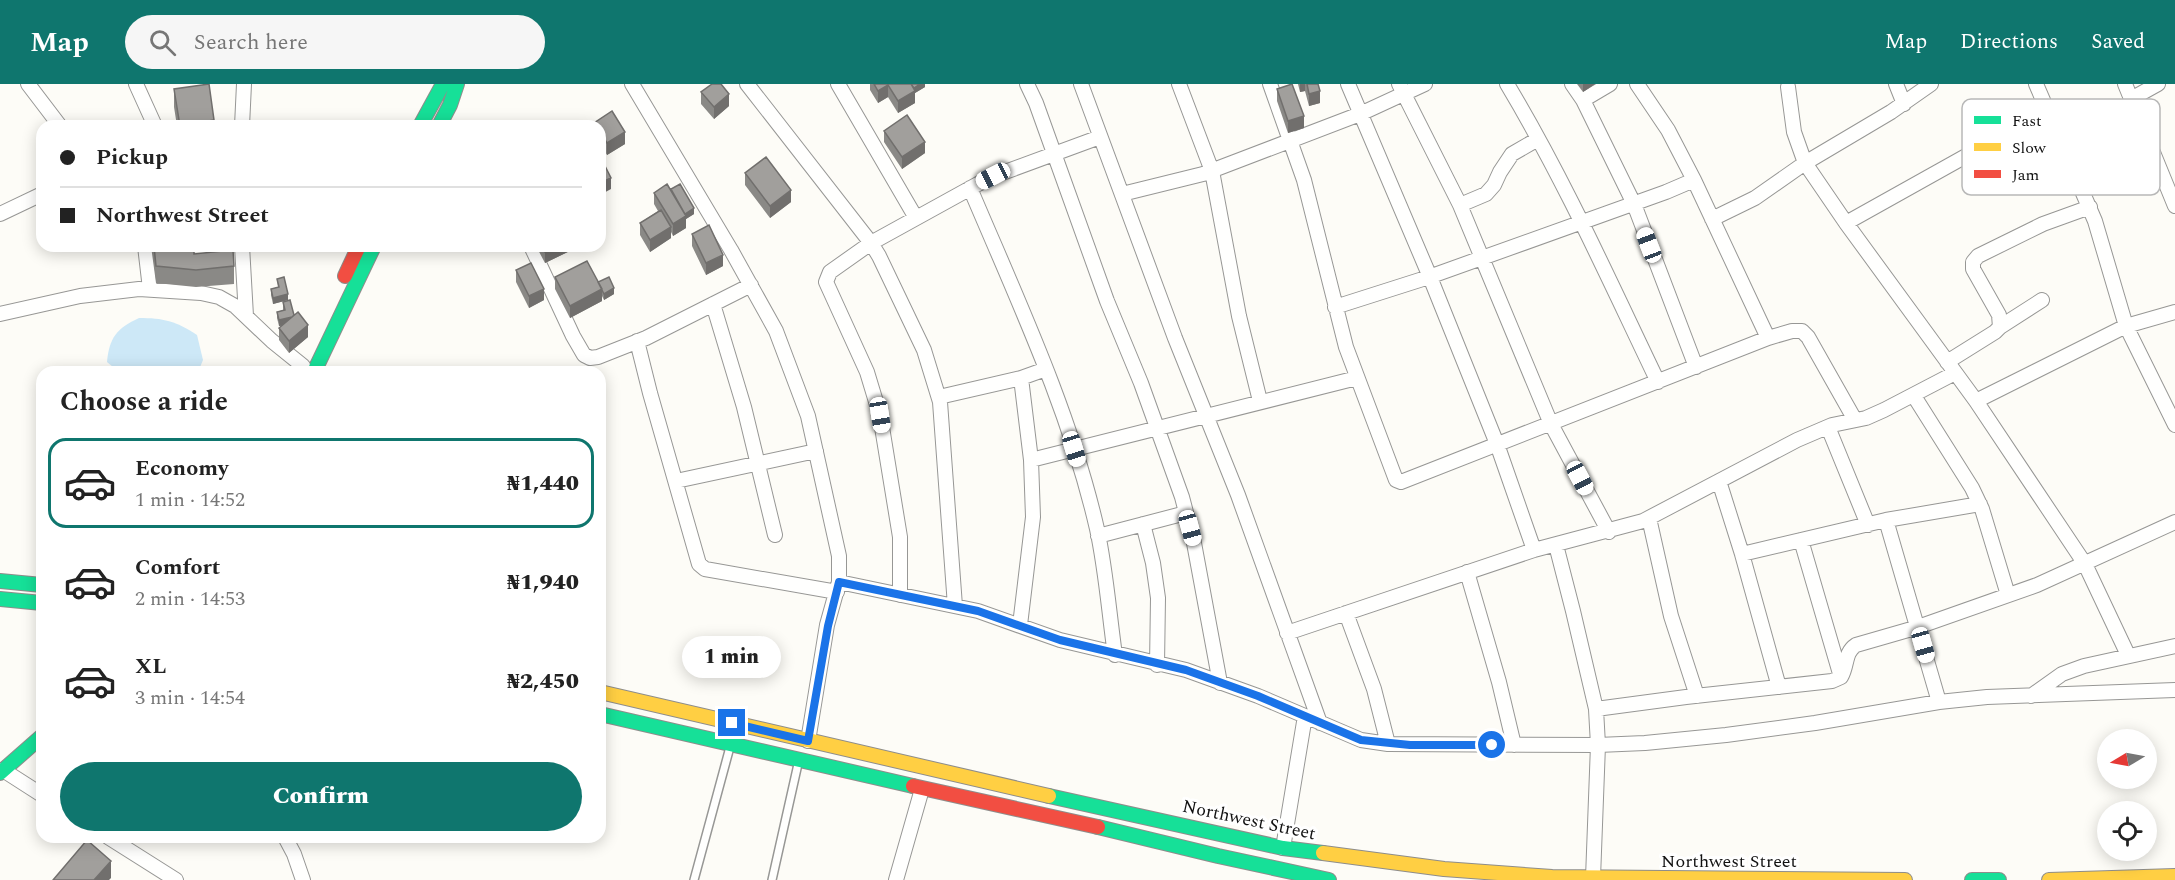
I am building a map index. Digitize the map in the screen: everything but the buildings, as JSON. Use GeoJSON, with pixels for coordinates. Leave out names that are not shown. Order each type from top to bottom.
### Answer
{"type":"FeatureCollection","features":[{"type":"Feature","properties":{"kind":"main road"},"geometry":{"type":"LineString","coordinates":[[423,120],[443,84]]}},
{"type":"Feature","properties":{"kind":"main road"},"geometry":{"type":"LineString","coordinates":[[442,120],[457,84]]}},
{"type":"Feature","properties":{"kind":"main road"},"geometry":{"type":"LineString","coordinates":[[307,366],[356,252]]}},
{"type":"Feature","properties":{"kind":"main road"},"geometry":{"type":"LineString","coordinates":[[307,366],[371,252]]}},
{"type":"Feature","properties":{"kind":"main road"},"geometry":{"type":"LineString","coordinates":[[0,581],[36,584]]}},
{"type":"Feature","properties":{"kind":"main road"},"geometry":{"type":"LineString","coordinates":[[0,599],[36,602]]}},
{"type":"Feature","properties":{"kind":"main road","name":"Northwest Street"},"geometry":{"type":"LineString","coordinates":[[606,693],[1283,848],[1443,869],[1552,877],[1905,880]]}},
{"type":"Feature","properties":{"kind":"main road"},"geometry":{"type":"LineString","coordinates":[[606,715],[799,762],[1136,835],[1329,880]]}},
{"type":"Feature","properties":{"kind":"main road"},"geometry":{"type":"LineString","coordinates":[[2,772],[36,741]]}},
{"type":"Feature","properties":{"kind":"main road"},"geometry":{"type":"LineString","coordinates":[[2049,880],[2175,876]]}},
{"type":"Feature","properties":{"kind":"main road"},"geometry":{"type":"LineString","coordinates":[[1972,880],[1999,880]]}},
{"type":"Feature","properties":{"kind":"street"},"geometry":{"type":"LineString","coordinates":[[28,84],[55,120]]}},
{"type":"Feature","properties":{"kind":"street"},"geometry":{"type":"LineString","coordinates":[[138,84],[153,120]]}},
{"type":"Feature","properties":{"kind":"street"},"geometry":{"type":"LineString","coordinates":[[242,120],[244,84]]}},
{"type":"Feature","properties":{"kind":"street"},"geometry":{"type":"LineString","coordinates":[[632,84],[751,285],[776,332],[808,416],[838,549],[838,587],[828,626],[808,741]]}},
{"type":"Feature","properties":{"kind":"street"},"geometry":{"type":"LineString","coordinates":[[747,84],[871,243],[924,350],[939,397],[955,606]]}},
{"type":"Feature","properties":{"kind":"street"},"geometry":{"type":"LineString","coordinates":[[838,84],[916,218]]}},
{"type":"Feature","properties":{"kind":"street"},"geometry":{"type":"LineString","coordinates":[[1027,84],[1182,497],[1194,543],[1220,683]]}},
{"type":"Feature","properties":{"kind":"street"},"geometry":{"type":"LineString","coordinates":[[1081,84],[1175,338],[1248,521],[1320,723]]}},
{"type":"Feature","properties":{"kind":"street"},"geometry":{"type":"LineString","coordinates":[[1179,84],[1212,171],[1239,316],[1260,401]]}},
{"type":"Feature","properties":{"kind":"street"},"geometry":{"type":"LineString","coordinates":[[1270,84],[1304,180],[1335,308],[1357,378],[1396,480],[1401,482],[1768,338],[1792,331],[1802,331],[1808,337],[1856,420]]}},
{"type":"Feature","properties":{"kind":"street"},"geometry":{"type":"LineString","coordinates":[[1348,84],[1430,276],[1497,444],[1534,550]]}},
{"type":"Feature","properties":{"kind":"street"},"geometry":{"type":"LineString","coordinates":[[1122,194],[1212,171],[1360,114],[1401,90],[1425,84]]}},
{"type":"Feature","properties":{"kind":"street"},"geometry":{"type":"LineString","coordinates":[[1507,84],[1581,223],[1658,382]]}},
{"type":"Feature","properties":{"kind":"street"},"geometry":{"type":"LineString","coordinates":[[1572,84],[1583,100],[1634,204],[1696,367]]}},
{"type":"Feature","properties":{"kind":"street"},"geometry":{"type":"LineString","coordinates":[[1583,100],[1610,84]]}},
{"type":"Feature","properties":{"kind":"street"},"geometry":{"type":"LineString","coordinates":[[1637,84],[1668,130],[1694,180],[1768,338]]}},
{"type":"Feature","properties":{"kind":"street"},"geometry":{"type":"LineString","coordinates":[[1896,84],[1904,104]]}},
{"type":"Feature","properties":{"kind":"street"},"geometry":{"type":"LineString","coordinates":[[1712,219],[1755,198],[1805,163],[1904,104],[1931,84]]}},
{"type":"Feature","properties":{"kind":"street"},"geometry":{"type":"LineString","coordinates":[[2036,84],[2043,99]]}},
{"type":"Feature","properties":{"kind":"street"},"geometry":{"type":"LineString","coordinates":[[2125,84],[2131,99],[2158,84]]}},
{"type":"Feature","properties":{"kind":"street"},"geometry":{"type":"LineString","coordinates":[[1791,85],[1794,132],[1805,163],[1976,401],[2085,564],[2128,655]]}},
{"type":"Feature","properties":{"kind":"street"},"geometry":{"type":"LineString","coordinates":[[1401,90],[1460,205],[1551,424],[1608,532]]}},
{"type":"Feature","properties":{"kind":"street"},"geometry":{"type":"LineString","coordinates":[[900,595],[900,537],[880,415],[867,372],[826,282],[830,272],[871,243],[993,176],[1100,137]]}},
{"type":"Feature","properties":{"kind":"street"},"geometry":{"type":"LineString","coordinates":[[1460,205],[1486,194],[1494,185],[1512,154],[1538,139]]}},
{"type":"Feature","properties":{"kind":"street"},"geometry":{"type":"LineString","coordinates":[[1846,223],[1962,158]]}},
{"type":"Feature","properties":{"kind":"street"},"geometry":{"type":"LineString","coordinates":[[2160,170],[2175,206]]}},
{"type":"Feature","properties":{"kind":"street"},"geometry":{"type":"LineString","coordinates":[[1335,308],[1483,258],[1694,180]]}},
{"type":"Feature","properties":{"kind":"street"},"geometry":{"type":"LineString","coordinates":[[970,188],[1046,369],[1074,449],[1098,536],[1115,655]]}},
{"type":"Feature","properties":{"kind":"street"},"geometry":{"type":"LineString","coordinates":[[2085,195],[2127,326],[2175,425]]}},
{"type":"Feature","properties":{"kind":"street"},"geometry":{"type":"LineString","coordinates":[[0,214],[36,197]]}},
{"type":"Feature","properties":{"kind":"street"},"geometry":{"type":"LineString","coordinates":[[2000,327],[1999,315],[1973,269],[1972,262],[1978,256],[2043,224],[2090,207]]}},
{"type":"Feature","properties":{"kind":"street"},"geometry":{"type":"LineString","coordinates":[[146,252],[150,289]]}},
{"type":"Feature","properties":{"kind":"street"},"geometry":{"type":"LineString","coordinates":[[242,252],[246,316]]}},
{"type":"Feature","properties":{"kind":"street"},"geometry":{"type":"LineString","coordinates":[[534,252],[573,336],[584,355],[590,358],[637,341],[751,285]]}},
{"type":"Feature","properties":{"kind":"street"},"geometry":{"type":"LineString","coordinates":[[0,314],[80,296],[139,289],[201,293],[219,297],[235,306],[300,366]]}},
{"type":"Feature","properties":{"kind":"street"},"geometry":{"type":"LineString","coordinates":[[1287,633],[1534,550],[1608,532],[1648,518],[1768,454],[1828,427],[1866,418],[1914,396],[2000,327],[2042,300]]}},
{"type":"Feature","properties":{"kind":"street"},"geometry":{"type":"LineString","coordinates":[[713,304],[758,463],[774,535]]}},
{"type":"Feature","properties":{"kind":"street"},"geometry":{"type":"LineString","coordinates":[[1976,401],[2127,326],[2175,312]]}},
{"type":"Feature","properties":{"kind":"street"},"geometry":{"type":"LineString","coordinates":[[637,341],[696,555],[699,564],[705,569],[900,595],[995,616],[1060,640],[1115,655],[1186,670],[1361,740],[1388,744],[1598,745],[1645,743],[1815,723],[1939,702],[2175,690]]}},
{"type":"Feature","properties":{"kind":"street"},"geometry":{"type":"LineString","coordinates":[[939,397],[1022,378],[1046,369]]}},
{"type":"Feature","properties":{"kind":"street"},"geometry":{"type":"LineString","coordinates":[[1020,625],[1033,517],[1031,460],[1022,378]]}},
{"type":"Feature","properties":{"kind":"street"},"geometry":{"type":"LineString","coordinates":[[1031,460],[1206,414],[1357,378]]}},
{"type":"Feature","properties":{"kind":"street"},"geometry":{"type":"LineString","coordinates":[[1914,396],[1980,504],[2008,595]]}},
{"type":"Feature","properties":{"kind":"street"},"geometry":{"type":"LineString","coordinates":[[1828,427],[1868,525]]}},
{"type":"Feature","properties":{"kind":"street"},"geometry":{"type":"LineString","coordinates":[[675,481],[816,451]]}},
{"type":"Feature","properties":{"kind":"street"},"geometry":{"type":"LineString","coordinates":[[1719,481],[1779,687]]}},
{"type":"Feature","properties":{"kind":"street"},"geometry":{"type":"LineString","coordinates":[[1742,554],[1886,520],[1980,504]]}},
{"type":"Feature","properties":{"kind":"street"},"geometry":{"type":"LineString","coordinates":[[1098,536],[1186,513]]}},
{"type":"Feature","properties":{"kind":"street"},"geometry":{"type":"LineString","coordinates":[[1648,518],[1671,616],[1697,696]]}},
{"type":"Feature","properties":{"kind":"street"},"geometry":{"type":"LineString","coordinates":[[1886,520],[1939,702]]}},
{"type":"Feature","properties":{"kind":"street"},"geometry":{"type":"LineString","coordinates":[[1841,677],[1846,656],[1856,645],[1918,627],[2008,595],[2085,564],[2175,522]]}},
{"type":"Feature","properties":{"kind":"street"},"geometry":{"type":"LineString","coordinates":[[1143,524],[1153,563],[1158,598],[1157,665]]}},
{"type":"Feature","properties":{"kind":"street"},"geometry":{"type":"LineString","coordinates":[[1801,540],[1841,677]]}},
{"type":"Feature","properties":{"kind":"street"},"geometry":{"type":"LineString","coordinates":[[1556,545],[1574,611],[1596,709],[1598,745],[1593,878]]}},
{"type":"Feature","properties":{"kind":"street"},"geometry":{"type":"LineString","coordinates":[[1467,572],[1499,682],[1514,745]]}},
{"type":"Feature","properties":{"kind":"street"},"geometry":{"type":"LineString","coordinates":[[1346,613],[1374,689],[1388,744]]}},
{"type":"Feature","properties":{"kind":"street"},"geometry":{"type":"LineString","coordinates":[[2031,696],[2062,674],[2084,666],[2175,646]]}},
{"type":"Feature","properties":{"kind":"street"},"geometry":{"type":"LineString","coordinates":[[1596,709],[1832,681],[1841,677]]}},
{"type":"Feature","properties":{"kind":"street"},"geometry":{"type":"LineString","coordinates":[[1283,848],[1305,716]]}},
{"type":"Feature","properties":{"kind":"street"},"geometry":{"type":"LineString","coordinates":[[2,772],[36,792]]}},
{"type":"Feature","properties":{"kind":"street"},"geometry":{"type":"LineString","coordinates":[[896,880],[922,789]]}},
{"type":"Feature","properties":{"kind":"street"},"geometry":{"type":"LineString","coordinates":[[117,843],[176,880]]}},
{"type":"Feature","properties":{"kind":"street"},"geometry":{"type":"LineString","coordinates":[[288,843],[303,880]]}},
{"type":"Feature","properties":{"kind":"lane"},"geometry":{"type":"LineString","coordinates":[[694,880],[731,745]]}},
{"type":"Feature","properties":{"kind":"lane"},"geometry":{"type":"LineString","coordinates":[[772,880],[799,762]]}},
{"type":"Feature","properties":{"kind":"water"},"geometry":{"type":"Polygon","coordinates":[[[139,318],[169,321],[182,326],[197,335],[203,360],[200,366],[112,366],[107,362],[110,346],[115,335],[139,318]]]}},
{"type":"Feature","properties":{"kind":"traffic: fast"},"geometry":{"type":"LineString","coordinates":[[423,120],[443,84]]}},
{"type":"Feature","properties":{"kind":"traffic: fast"},"geometry":{"type":"LineString","coordinates":[[442,120],[457,84]]}},
{"type":"Feature","properties":{"kind":"traffic: fast"},"geometry":{"type":"LineString","coordinates":[[317,366],[371,252]]}},
{"type":"Feature","properties":{"kind":"traffic: fast"},"geometry":{"type":"LineString","coordinates":[[0,581],[36,584]]}},
{"type":"Feature","properties":{"kind":"traffic: fast"},"geometry":{"type":"LineString","coordinates":[[0,599],[36,602]]}},
{"type":"Feature","properties":{"kind":"traffic: fast"},"geometry":{"type":"LineString","coordinates":[[606,715],[913,786]]}},
{"type":"Feature","properties":{"kind":"traffic: fast"},"geometry":{"type":"LineString","coordinates":[[0,773],[36,741]]}},
{"type":"Feature","properties":{"kind":"traffic: fast"},"geometry":{"type":"LineString","coordinates":[[1049,796],[1283,848],[1323,853]]}},
{"type":"Feature","properties":{"kind":"traffic: fast"},"geometry":{"type":"LineString","coordinates":[[1098,827],[1329,880]]}},
{"type":"Feature","properties":{"kind":"traffic: fast"},"geometry":{"type":"LineString","coordinates":[[1972,880],[1999,880]]}},
{"type":"Feature","properties":{"kind":"traffic: slow"},"geometry":{"type":"LineString","coordinates":[[606,693],[1049,796]]}},
{"type":"Feature","properties":{"kind":"traffic: slow"},"geometry":{"type":"LineString","coordinates":[[1323,853],[1444,869],[1552,877],[1905,880]]}},
{"type":"Feature","properties":{"kind":"traffic: slow"},"geometry":{"type":"LineString","coordinates":[[2049,880],[2175,876]]}},
{"type":"Feature","properties":{"kind":"traffic: jam"},"geometry":{"type":"LineString","coordinates":[[345,276],[356,252]]}},
{"type":"Feature","properties":{"kind":"traffic: jam"},"geometry":{"type":"LineString","coordinates":[[913,786],[1098,827]]}},
{"type":"Feature","properties":{"kind":"route"},"geometry":{"type":"LineString","coordinates":[[732,723],[808,741],[828,626],[839,582],[978,611],[1088,648],[1186,670],[1258,696],[1361,740],[1410,745],[1492,745]]}}]}
